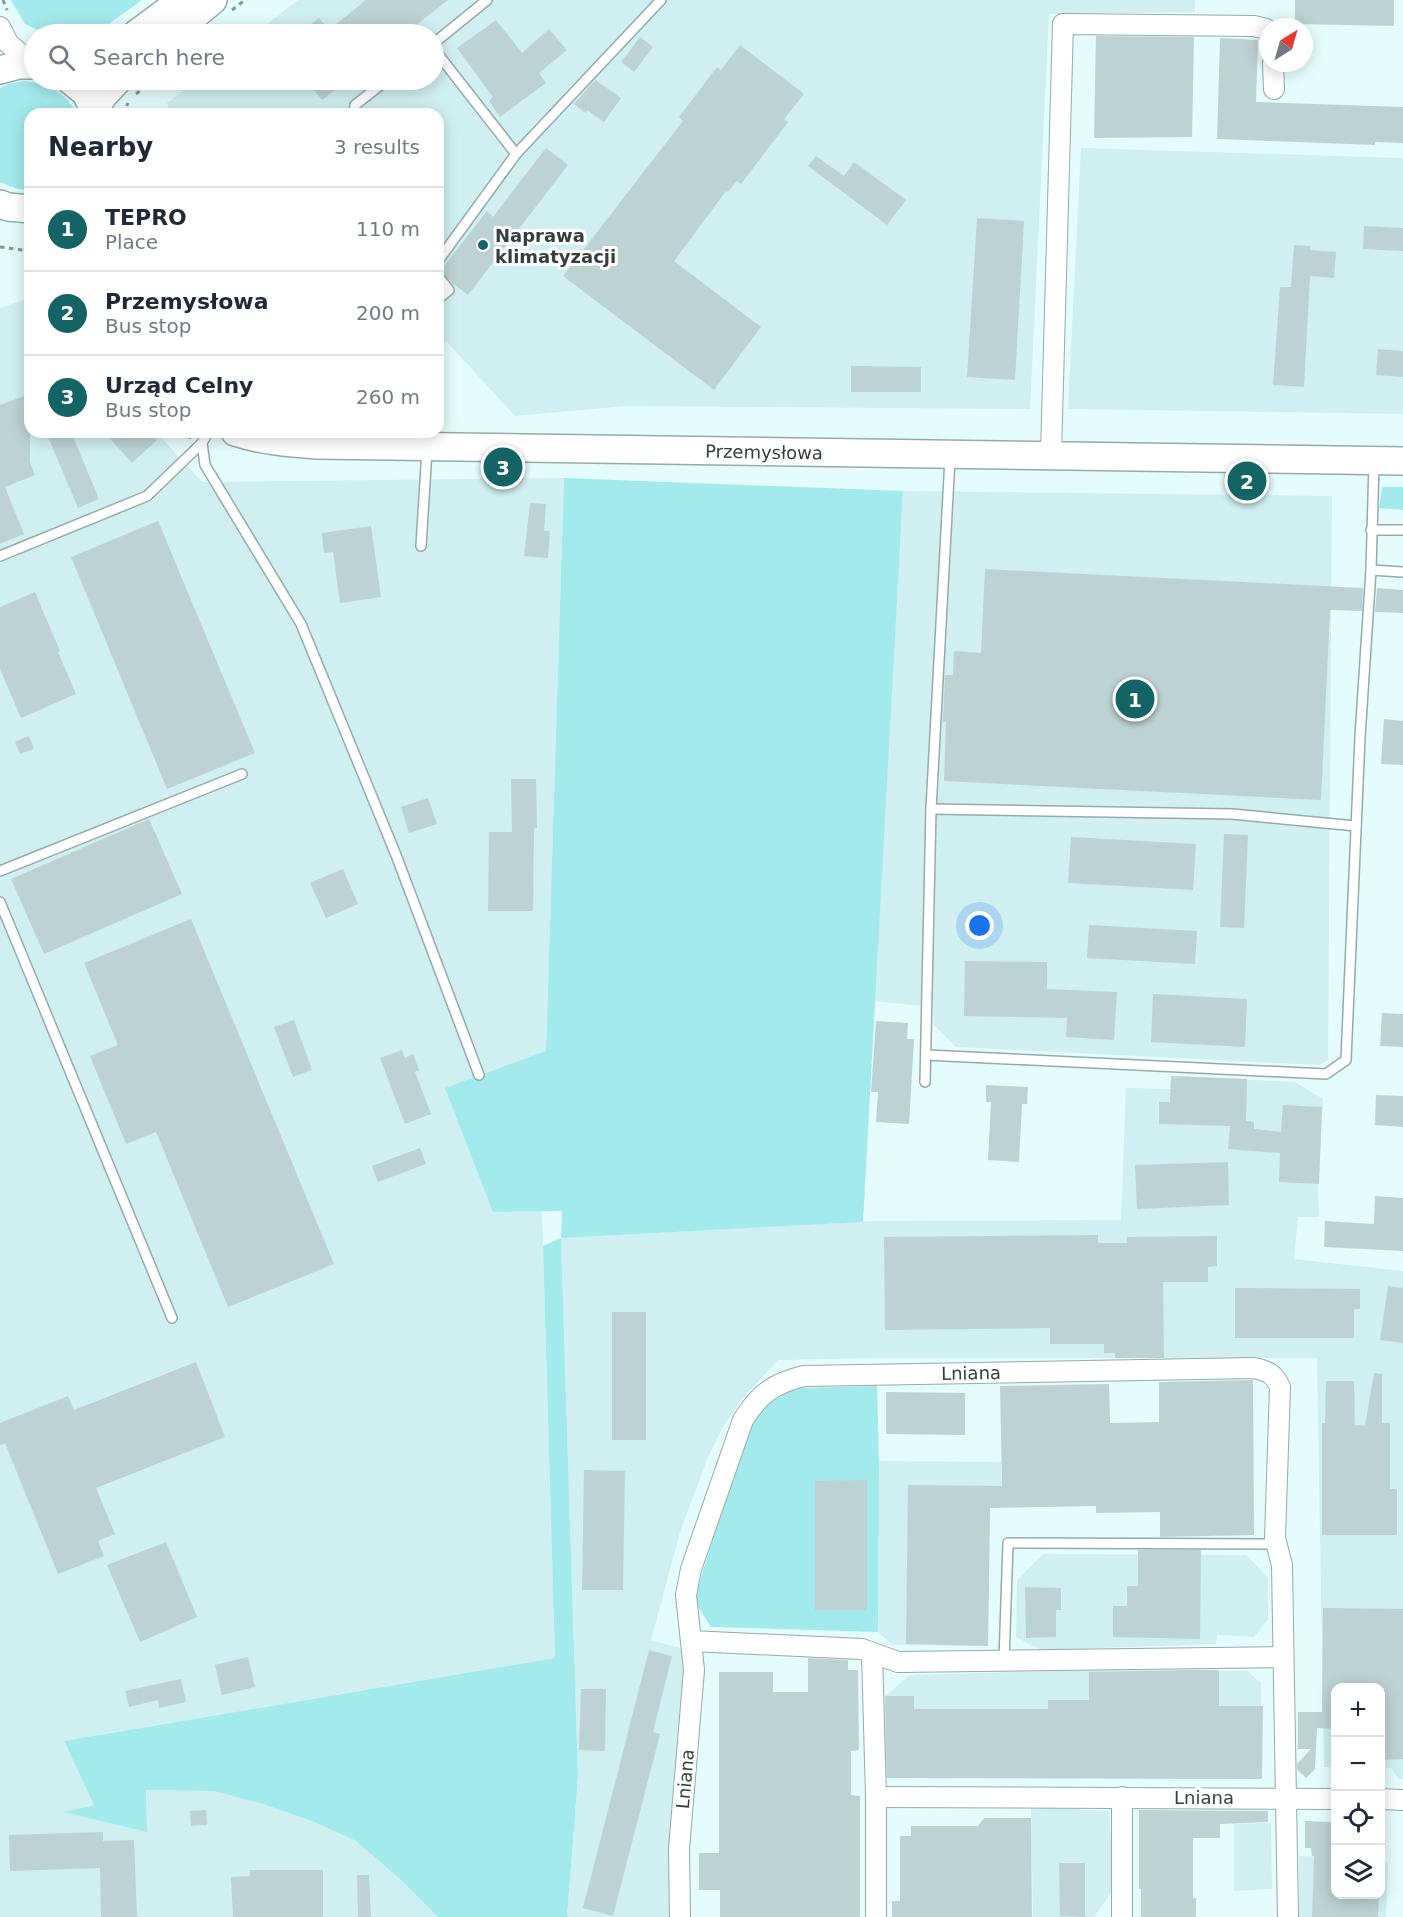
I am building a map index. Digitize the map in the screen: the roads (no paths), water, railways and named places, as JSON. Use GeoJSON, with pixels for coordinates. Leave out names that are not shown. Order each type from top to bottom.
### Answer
{"type":"FeatureCollection","features":[{"type":"Feature","properties":{"kind":"street"},"geometry":{"type":"LineString","coordinates":[[150,24],[182,0]]}},
{"type":"Feature","properties":{"kind":"street"},"geometry":{"type":"LineString","coordinates":[[184,24],[213,0]]}},
{"type":"Feature","properties":{"kind":"street"},"geometry":{"type":"LineString","coordinates":[[1051,454],[1063,24],[1259,27]]}},
{"type":"Feature","properties":{"kind":"street"},"geometry":{"type":"LineString","coordinates":[[0,27],[8,43],[24,57]]}},
{"type":"Feature","properties":{"kind":"street"},"geometry":{"type":"LineString","coordinates":[[0,70],[24,65]]}},
{"type":"Feature","properties":{"kind":"street"},"geometry":{"type":"LineString","coordinates":[[1273,72],[1274,89]]}},
{"type":"Feature","properties":{"kind":"street"},"geometry":{"type":"LineString","coordinates":[[82,90],[94,108]]}},
{"type":"Feature","properties":{"kind":"street"},"geometry":{"type":"LineString","coordinates":[[98,108],[102,96],[121,90]]}},
{"type":"Feature","properties":{"kind":"street","name":"Przemysłowa"},"geometry":{"type":"LineString","coordinates":[[256,438],[292,443],[427,447],[950,455],[1051,454],[1403,461]]}},
{"type":"Feature","properties":{"kind":"street","name":"Lniana"},"geometry":{"type":"LineString","coordinates":[[680,1917],[680,1849],[694,1670],[686,1595],[691,1569],[743,1420],[754,1403],[766,1391],[787,1380],[804,1376],[1254,1368],[1267,1371],[1276,1377],[1281,1387],[1275,1538],[1281,1564],[1288,1917]]}},
{"type":"Feature","properties":{"kind":"street"},"geometry":{"type":"LineString","coordinates":[[691,1641],[862,1649],[898,1662],[1283,1657]]}},
{"type":"Feature","properties":{"kind":"street"},"geometry":{"type":"LineString","coordinates":[[872,1653],[876,1797],[876,1917]]}},
{"type":"Feature","properties":{"kind":"street","name":"Lniana"},"geometry":{"type":"LineString","coordinates":[[876,1797],[1331,1798]]}},
{"type":"Feature","properties":{"kind":"street"},"geometry":{"type":"LineString","coordinates":[[1122,1797],[1122,1917]]}},
{"type":"Feature","properties":{"kind":"street"},"geometry":{"type":"LineString","coordinates":[[1385,1799],[1403,1800]]}},
{"type":"Feature","properties":{"kind":"lane"},"geometry":{"type":"LineString","coordinates":[[444,35],[488,0]]}},
{"type":"Feature","properties":{"kind":"lane"},"geometry":{"type":"LineString","coordinates":[[444,253],[516,154],[661,0]]}},
{"type":"Feature","properties":{"kind":"lane"},"geometry":{"type":"LineString","coordinates":[[444,62],[516,154]]}},
{"type":"Feature","properties":{"kind":"lane"},"geometry":{"type":"LineString","coordinates":[[355,108],[355,105],[374,90]]}},
{"type":"Feature","properties":{"kind":"lane"},"geometry":{"type":"LineString","coordinates":[[0,556],[147,496],[205,438]]}},
{"type":"Feature","properties":{"kind":"lane"},"geometry":{"type":"LineString","coordinates":[[202,443],[205,465],[301,624],[396,855],[479,1075]]}},
{"type":"Feature","properties":{"kind":"lane"},"geometry":{"type":"LineString","coordinates":[[421,546],[427,447]]}},
{"type":"Feature","properties":{"kind":"lane"},"geometry":{"type":"LineString","coordinates":[[925,1082],[931,809],[950,455]]}},
{"type":"Feature","properties":{"kind":"lane"},"geometry":{"type":"LineString","coordinates":[[926,1055],[1326,1074],[1346,1060],[1356,826],[1371,570],[1374,461]]}},
{"type":"Feature","properties":{"kind":"lane"},"geometry":{"type":"LineString","coordinates":[[1371,530],[1403,530]]}},
{"type":"Feature","properties":{"kind":"lane"},"geometry":{"type":"LineString","coordinates":[[1371,570],[1403,572]]}},
{"type":"Feature","properties":{"kind":"lane"},"geometry":{"type":"LineString","coordinates":[[0,870],[242,774]]}},
{"type":"Feature","properties":{"kind":"lane"},"geometry":{"type":"LineString","coordinates":[[931,809],[1232,814],[1356,826]]}},
{"type":"Feature","properties":{"kind":"lane"},"geometry":{"type":"LineString","coordinates":[[0,902],[172,1318]]}},
{"type":"Feature","properties":{"kind":"lane"},"geometry":{"type":"LineString","coordinates":[[1004,1660],[1008,1542],[1276,1544]]}},
{"type":"Feature","properties":{"kind":"place","name":"Naprawa klimatyzacji"},"geometry":{"type":"Point","coordinates":[483,245]}},
{"type":"Feature","properties":{"kind":"place","name":"Urząd Celny"},"geometry":{"type":"Point","coordinates":[503,467]}},
{"type":"Feature","properties":{"kind":"place","name":"Przemysłowa"},"geometry":{"type":"Point","coordinates":[1247,481]}},
{"type":"Feature","properties":{"kind":"place","name":"TEPRO"},"geometry":{"type":"Point","coordinates":[1135,699]}}]}
